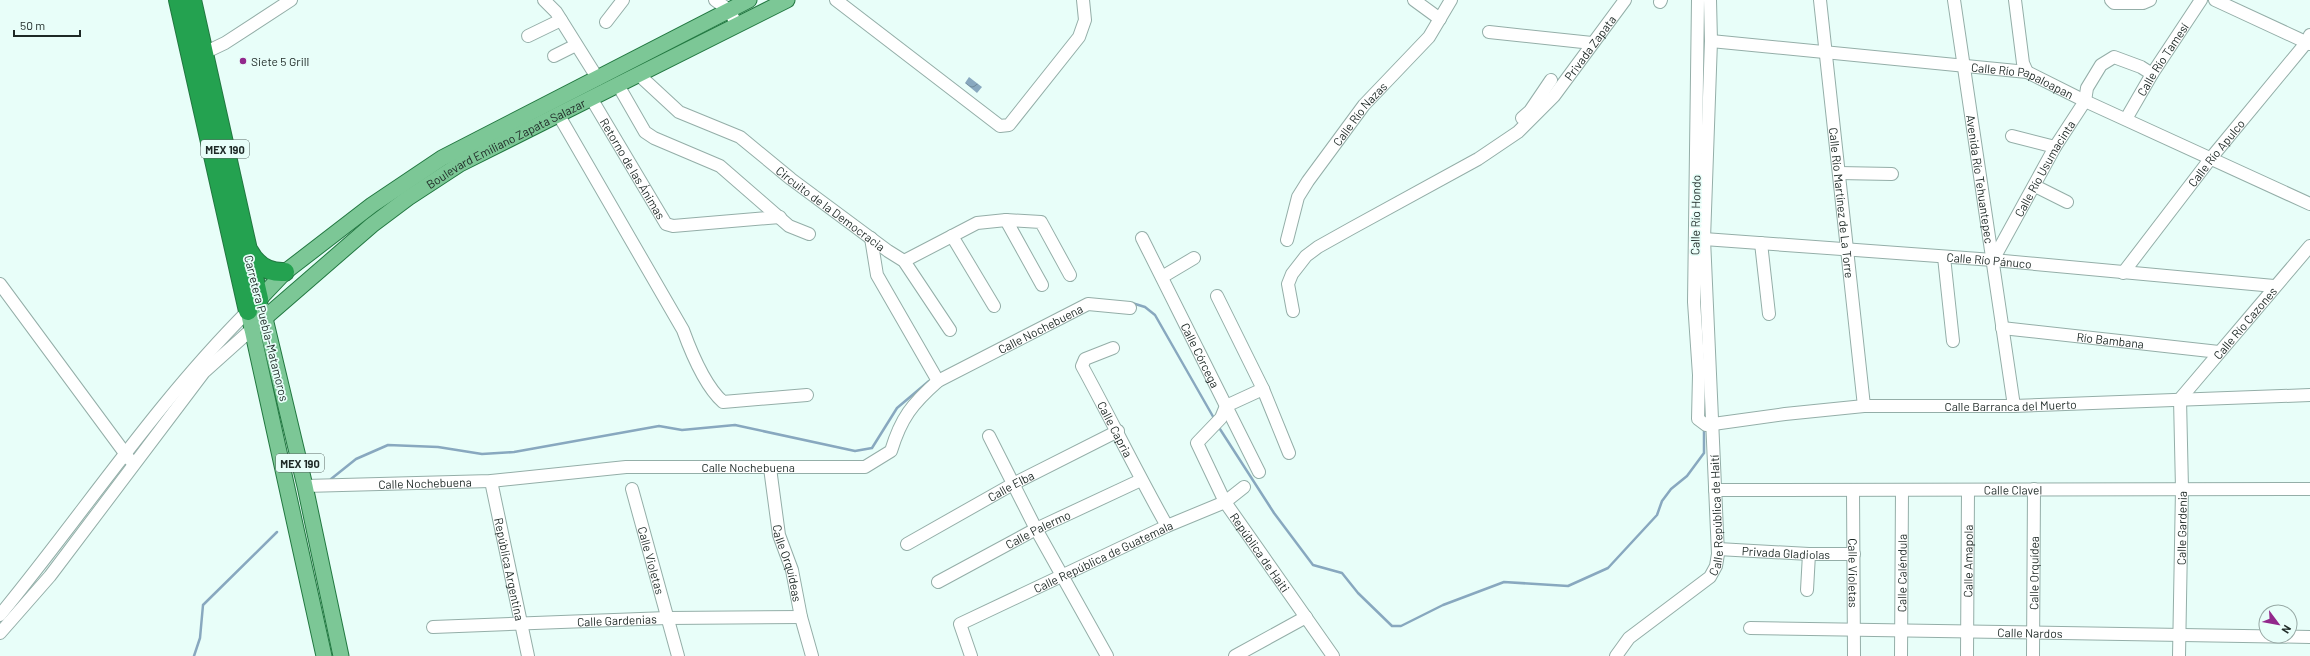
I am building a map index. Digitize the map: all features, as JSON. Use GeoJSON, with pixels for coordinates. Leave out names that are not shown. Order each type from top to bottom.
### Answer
{"type":"FeatureCollection","features":[{"type":"Feature","properties":{"kind":"highway","name":"Carretera Puebla-Matamoros"},"geometry":{"type":"LineString","coordinates":[[178,0],[254,305]]}},
{"type":"Feature","properties":{"kind":"highway","name":"Carretera Puebla-Matamoros"},"geometry":{"type":"LineString","coordinates":[[192,0],[248,251],[254,305]]}},
{"type":"Feature","properties":{"kind":"highway"},"geometry":{"type":"LineString","coordinates":[[248,251],[255,261],[265,268],[289,269]]}},
{"type":"Feature","properties":{"kind":"main road","name":"Boulevard Emiliano Zapata Salazar"},"geometry":{"type":"LineString","coordinates":[[254,305],[289,269],[372,205],[442,158],[749,0]]}},
{"type":"Feature","properties":{"kind":"main road","name":"Boulevard Emiliano Zapata Salazar"},"geometry":{"type":"LineString","coordinates":[[252,329],[372,225],[434,180],[460,164],[787,0]]}},
{"type":"Feature","properties":{"kind":"main road"},"geometry":{"type":"LineString","coordinates":[[289,269],[305,282]]}},
{"type":"Feature","properties":{"kind":"main road","name":"Carretera Puebla-Matamoros"},"geometry":{"type":"LineString","coordinates":[[254,305],[265,317],[305,486],[341,656]]}},
{"type":"Feature","properties":{"kind":"main road","name":"Carretera Puebla-Matamoros"},"geometry":{"type":"LineString","coordinates":[[254,305],[252,329],[324,656]]}},
{"type":"Feature","properties":{"kind":"street"},"geometry":{"type":"LineString","coordinates":[[204,53],[225,43],[290,0]]}},
{"type":"Feature","properties":{"kind":"street"},"geometry":{"type":"LineString","coordinates":[[544,0],[551,6],[561,20],[598,79]]}},
{"type":"Feature","properties":{"kind":"street"},"geometry":{"type":"LineString","coordinates":[[606,22],[623,0]]}},
{"type":"Feature","properties":{"kind":"street"},"geometry":{"type":"LineString","coordinates":[[715,0],[729,10],[737,25]]}},
{"type":"Feature","properties":{"kind":"street"},"geometry":{"type":"LineString","coordinates":[[836,0],[1000,126],[1009,125],[1079,37],[1085,20],[1083,0]]}},
{"type":"Feature","properties":{"kind":"street"},"geometry":{"type":"LineString","coordinates":[[1414,0],[1440,19]]}},
{"type":"Feature","properties":{"kind":"street","name":"Calle Río Nazas"},"geometry":{"type":"LineString","coordinates":[[1287,240],[1298,197],[1335,142],[1364,105],[1418,51],[1451,0]]}},
{"type":"Feature","properties":{"kind":"street","name":"Privada Zapata"},"geometry":{"type":"LineString","coordinates":[[1293,311],[1288,284],[1292,274],[1306,256],[1318,247],[1478,159],[1518,132],[1554,96],[1592,42],[1625,0]]}},
{"type":"Feature","properties":{"kind":"street","name":"Calle Río Hondo"},"geometry":{"type":"LineString","coordinates":[[1698,0],[1694,302],[1699,375],[1698,419],[1706,424]]}},
{"type":"Feature","properties":{"kind":"street","name":"Calle Río Hondo"},"geometry":{"type":"LineString","coordinates":[[1706,424],[1704,239],[1711,41],[1710,0]]}},
{"type":"Feature","properties":{"kind":"street","name":"Calle Río Martínez de La Torre"},"geometry":{"type":"LineString","coordinates":[[1820,0],[1827,53],[1838,173],[1864,406]]}},
{"type":"Feature","properties":{"kind":"street","name":"Avenida Río Tehuantepec"},"geometry":{"type":"LineString","coordinates":[[1954,0],[2014,406]]}},
{"type":"Feature","properties":{"kind":"street"},"geometry":{"type":"LineString","coordinates":[[2015,0],[2023,63],[2027,72]]}},
{"type":"Feature","properties":{"kind":"street"},"geometry":{"type":"LineString","coordinates":[[2111,0],[2114,3],[2143,3],[2150,0]]}},
{"type":"Feature","properties":{"kind":"street","name":"Calle Río Tamesí"},"geometry":{"type":"LineString","coordinates":[[2126,119],[2152,74],[2201,0]]}},
{"type":"Feature","properties":{"kind":"street"},"geometry":{"type":"LineString","coordinates":[[2215,0],[2309,40]]}},
{"type":"Feature","properties":{"kind":"street"},"geometry":{"type":"LineString","coordinates":[[528,36],[561,20]]}},
{"type":"Feature","properties":{"kind":"street"},"geometry":{"type":"LineString","coordinates":[[1489,32],[1592,42]]}},
{"type":"Feature","properties":{"kind":"street","name":"Calle Río Apulco"},"geometry":{"type":"LineString","coordinates":[[2123,273],[2211,158],[2309,40]]}},
{"type":"Feature","properties":{"kind":"street","name":"Calle Río Papaloapan"},"geometry":{"type":"LineString","coordinates":[[1711,41],[2027,72],[2085,101],[2310,204]]}},
{"type":"Feature","properties":{"kind":"street"},"geometry":{"type":"LineString","coordinates":[[554,56],[576,45]]}},
{"type":"Feature","properties":{"kind":"street","name":"Calle Río Usumacinta"},"geometry":{"type":"LineString","coordinates":[[1993,260],[2035,186],[2055,147],[2085,101],[2087,88],[2097,71],[2108,60],[2114,57],[2141,67],[2152,74]]}},
{"type":"Feature","properties":{"kind":"street","name":"Circuito de la Democracia"},"geometry":{"type":"LineString","coordinates":[[639,75],[679,112],[740,137],[791,179],[904,261]]}},
{"type":"Feature","properties":{"kind":"street"},"geometry":{"type":"LineString","coordinates":[[1474,152],[1517,123],[1530,111],[1551,80]]}},
{"type":"Feature","properties":{"kind":"street"},"geometry":{"type":"LineString","coordinates":[[618,85],[645,132],[654,138],[720,166],[789,226],[809,234]]}},
{"type":"Feature","properties":{"kind":"street"},"geometry":{"type":"LineString","coordinates":[[1542,94],[1554,96]]}},
{"type":"Feature","properties":{"kind":"street","name":"Retorno de las Ánimas"},"geometry":{"type":"LineString","coordinates":[[591,98],[666,224],[673,226],[780,217]]}},
{"type":"Feature","properties":{"kind":"street"},"geometry":{"type":"LineString","coordinates":[[558,114],[683,330],[690,350],[715,396],[723,402],[807,395]]}},
{"type":"Feature","properties":{"kind":"street"},"geometry":{"type":"LineString","coordinates":[[2012,136],[2055,147]]}},
{"type":"Feature","properties":{"kind":"street"},"geometry":{"type":"LineString","coordinates":[[1838,173],[1892,174]]}},
{"type":"Feature","properties":{"kind":"street"},"geometry":{"type":"LineString","coordinates":[[2035,186],[2067,202]]}},
{"type":"Feature","properties":{"kind":"street"},"geometry":{"type":"LineString","coordinates":[[1006,220],[1042,285]]}},
{"type":"Feature","properties":{"kind":"street"},"geometry":{"type":"LineString","coordinates":[[950,330],[904,261],[977,223],[1006,220],[1041,222],[1070,275]]}},
{"type":"Feature","properties":{"kind":"street"},"geometry":{"type":"LineString","coordinates":[[952,236],[994,306]]}},
{"type":"Feature","properties":{"kind":"street"},"geometry":{"type":"LineString","coordinates":[[871,238],[877,275],[938,381]]}},
{"type":"Feature","properties":{"kind":"street","name":"Calle Córcega"},"geometry":{"type":"LineString","coordinates":[[1142,238],[1259,472]]}},
{"type":"Feature","properties":{"kind":"street","name":"Calle Río Pánuco"},"geometry":{"type":"LineString","coordinates":[[1704,239],[1846,248],[1993,260],[2274,286]]}},
{"type":"Feature","properties":{"kind":"street"},"geometry":{"type":"LineString","coordinates":[[1761,243],[1769,314]]}},
{"type":"Feature","properties":{"kind":"street","name":"Calle Río Cazones"},"geometry":{"type":"LineString","coordinates":[[2180,399],[2274,286],[2310,246]]}},
{"type":"Feature","properties":{"kind":"street"},"geometry":{"type":"LineString","coordinates":[[1944,257],[1953,341]]}},
{"type":"Feature","properties":{"kind":"street"},"geometry":{"type":"LineString","coordinates":[[1162,277],[1194,258]]}},
{"type":"Feature","properties":{"kind":"street"},"geometry":{"type":"LineString","coordinates":[[0,284],[125,455],[135,466]]}},
{"type":"Feature","properties":{"kind":"street"},"geometry":{"type":"LineString","coordinates":[[1217,296],[1263,389],[1289,453]]}},
{"type":"Feature","properties":{"kind":"street","name":"Calle Nochebuena"},"geometry":{"type":"LineString","coordinates":[[305,486],[491,481],[626,467],[770,468],[818,465],[865,466],[891,451],[898,427],[917,399],[938,381],[1088,304],[1130,308]]}},
{"type":"Feature","properties":{"kind":"street"},"geometry":{"type":"LineString","coordinates":[[0,633],[50,576],[135,466],[179,403],[254,305]]}},
{"type":"Feature","properties":{"kind":"street","name":"Río Bambana"},"geometry":{"type":"LineString","coordinates":[[2002,328],[2219,352]]}},
{"type":"Feature","properties":{"kind":"street"},"geometry":{"type":"LineString","coordinates":[[0,615],[42,564],[172,393],[217,352],[252,329]]}},
{"type":"Feature","properties":{"kind":"street","name":"Calle Capria"},"geometry":{"type":"LineString","coordinates":[[1113,348],[1085,359],[1082,366],[1118,431],[1141,480],[1167,526]]}},
{"type":"Feature","properties":{"kind":"street"},"geometry":{"type":"LineString","coordinates":[[1226,406],[1263,389]]}},
{"type":"Feature","properties":{"kind":"street","name":"Calle Barranca del Muerto"},"geometry":{"type":"LineString","coordinates":[[1706,424],[1864,406],[2014,406],[2310,395]]}},
{"type":"Feature","properties":{"kind":"street","name":"Calle Gardenia"},"geometry":{"type":"LineString","coordinates":[[2179,656],[2182,489],[2180,399]]}},
{"type":"Feature","properties":{"kind":"street","name":"República de Haiti"},"geometry":{"type":"LineString","coordinates":[[1226,406],[1221,418],[1196,443],[1225,502],[1333,656]]}},
{"type":"Feature","properties":{"kind":"street","name":"Calle República de Haití"},"geometry":{"type":"LineString","coordinates":[[1616,656],[1628,638],[1710,577],[1716,566],[1718,549],[1715,490],[1706,424]]}},
{"type":"Feature","properties":{"kind":"street","name":"Calle Elba"},"geometry":{"type":"LineString","coordinates":[[907,544],[1013,484],[1118,431]]}},
{"type":"Feature","properties":{"kind":"street"},"geometry":{"type":"LineString","coordinates":[[989,436],[1036,529],[1107,656]]}},
{"type":"Feature","properties":{"kind":"street","name":"Calle Orquídeas"},"geometry":{"type":"LineString","coordinates":[[770,468],[780,535],[792,570],[801,616],[812,656]]}},
{"type":"Feature","properties":{"kind":"street","name":"Calle Palermo"},"geometry":{"type":"LineString","coordinates":[[938,582],[1036,529],[1141,480]]}},
{"type":"Feature","properties":{"kind":"street","name":"República Argentina"},"geometry":{"type":"LineString","coordinates":[[491,481],[520,625],[528,656]]}},
{"type":"Feature","properties":{"kind":"street","name":"Calle República de Guatemala"},"geometry":{"type":"LineString","coordinates":[[971,656],[960,624],[1167,526],[1225,502],[1244,487]]}},
{"type":"Feature","properties":{"kind":"street","name":"Calle Violetas"},"geometry":{"type":"LineString","coordinates":[[632,488],[678,656]]}},
{"type":"Feature","properties":{"kind":"street","name":"Calle Orquídea"},"geometry":{"type":"LineString","coordinates":[[2033,656],[2034,489]]}},
{"type":"Feature","properties":{"kind":"street","name":"Calle Clavel"},"geometry":{"type":"LineString","coordinates":[[1715,490],[2310,489]]}},
{"type":"Feature","properties":{"kind":"street","name":"Calle Violetas"},"geometry":{"type":"LineString","coordinates":[[1853,490],[1854,656]]}},
{"type":"Feature","properties":{"kind":"street","name":"Calle Caléndula"},"geometry":{"type":"LineString","coordinates":[[1901,656],[1902,490]]}},
{"type":"Feature","properties":{"kind":"street","name":"Calle Amapola"},"geometry":{"type":"LineString","coordinates":[[1967,656],[1968,490]]}},
{"type":"Feature","properties":{"kind":"street","name":"Privada Gladiolas"},"geometry":{"type":"LineString","coordinates":[[1718,549],[1809,554],[1854,554]]}},
{"type":"Feature","properties":{"kind":"street"},"geometry":{"type":"LineString","coordinates":[[1807,590],[1809,554]]}},
{"type":"Feature","properties":{"kind":"street","name":"Calle Gardenias"},"geometry":{"type":"LineString","coordinates":[[433,628],[667,618],[801,616]]}},
{"type":"Feature","properties":{"kind":"street"},"geometry":{"type":"LineString","coordinates":[[1235,656],[1306,617]]}},
{"type":"Feature","properties":{"kind":"street","name":"Calle Nardos"},"geometry":{"type":"LineString","coordinates":[[1750,628],[2033,634],[2310,636]]}},
{"type":"Feature","properties":{"kind":"water"},"geometry":{"type":"Polygon","coordinates":[[[969,77],[982,87],[977,93],[965,83],[969,77]]]}},
{"type":"Feature","properties":{"kind":"waterway"},"geometry":{"type":"LineString","coordinates":[[1703,27],[1705,51]]}},
{"type":"Feature","properties":{"kind":"waterway"},"geometry":{"type":"LineString","coordinates":[[1700,292],[1701,313]]}},
{"type":"Feature","properties":{"kind":"waterway"},"geometry":{"type":"LineString","coordinates":[[1132,303],[1145,307],[1155,315],[1215,420]]}},
{"type":"Feature","properties":{"kind":"waterway"},"geometry":{"type":"LineString","coordinates":[[331,479],[356,459],[388,445],[438,447],[482,454],[514,452],[659,426],[682,430],[735,425],[855,451],[872,448],[897,408],[929,381]]}},
{"type":"Feature","properties":{"kind":"waterway"},"geometry":{"type":"LineString","coordinates":[[1218,426],[1274,513],[1313,565],[1342,573],[1358,593],[1392,626],[1401,626],[1443,605],[1504,582],[1568,586],[1608,568],[1657,515],[1662,501],[1671,489],[1687,476],[1704,453],[1704,428]]}},
{"type":"Feature","properties":{"kind":"waterway"},"geometry":{"type":"LineString","coordinates":[[194,656],[200,638],[203,605],[277,532]]}},
{"type":"Feature","properties":{"kind":"place","name":"Siete 5 Grill"},"geometry":{"type":"Point","coordinates":[243,61]}}]}
